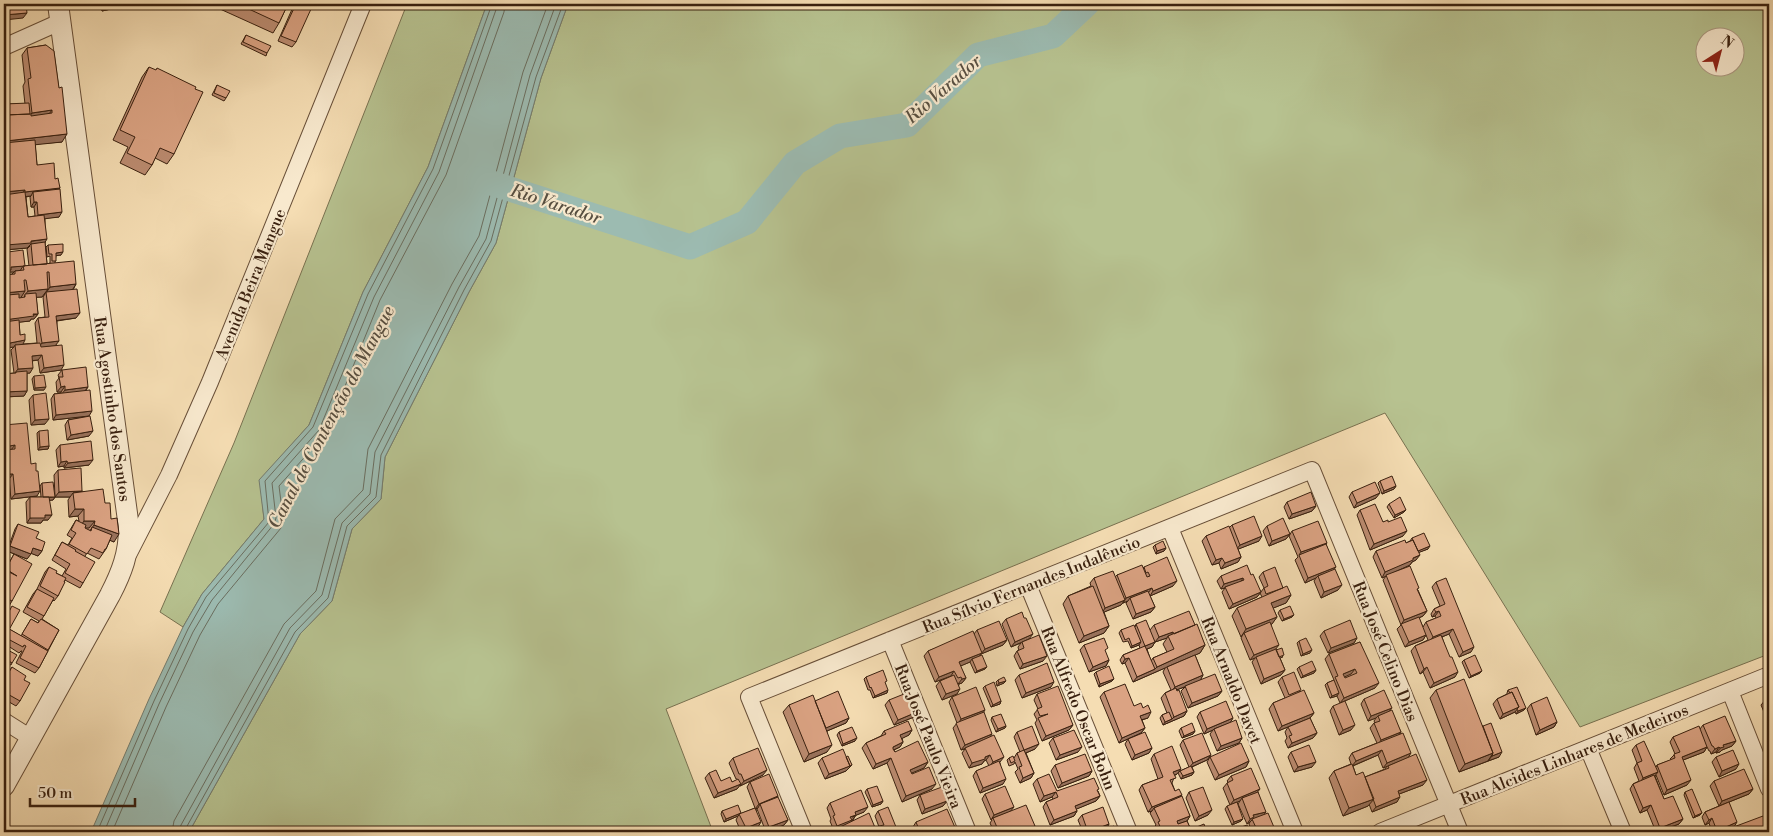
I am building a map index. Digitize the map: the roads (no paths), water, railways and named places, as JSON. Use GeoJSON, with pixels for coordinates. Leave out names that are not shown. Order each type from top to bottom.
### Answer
{"type":"FeatureCollection","features":[{"type":"Feature","properties":{"kind":"street","name":"Avenida Beira Mangue"},"geometry":{"type":"LineString","coordinates":[[126,560],[190,428],[363,4]]}},
{"type":"Feature","properties":{"kind":"street","name":"Rua Agostinho dos Santos"},"geometry":{"type":"LineString","coordinates":[[4,786],[110,595],[126,560],[129,545],[129,528],[59,13]]}},
{"type":"Feature","properties":{"kind":"street"},"geometry":{"type":"LineString","coordinates":[[4,47],[59,13]]}},
{"type":"Feature","properties":{"kind":"street","name":"Rua Sílvio Fernandes Indalêncio"},"geometry":{"type":"LineString","coordinates":[[804,832],[750,697],[1312,470]]}},
{"type":"Feature","properties":{"kind":"street","name":"Rua José Celino Dias"},"geometry":{"type":"LineString","coordinates":[[1312,470],[1460,832]]}},
{"type":"Feature","properties":{"kind":"street","name":"Rua Arnaldo Davet"},"geometry":{"type":"LineString","coordinates":[[1170,528],[1295,832]]}},
{"type":"Feature","properties":{"kind":"street","name":"Rua Alfredo Oscar Bohn"},"geometry":{"type":"LineString","coordinates":[[1028,585],[1129,832]]}},
{"type":"Feature","properties":{"kind":"street","name":"Rua José Paulo Vieira"},"geometry":{"type":"LineString","coordinates":[[890,640],[968,832]]}},
{"type":"Feature","properties":{"kind":"street","name":"Rua Alcides Linhares de Medeiros"},"geometry":{"type":"LineString","coordinates":[[1380,832],[1769,675]]}},
{"type":"Feature","properties":{"kind":"street"},"geometry":{"type":"LineString","coordinates":[[1730,691],[1769,788]]}},
{"type":"Feature","properties":{"kind":"street"},"geometry":{"type":"LineString","coordinates":[[4,721],[31,738]]}},
{"type":"Feature","properties":{"kind":"street"},"geometry":{"type":"LineString","coordinates":[[1588,748],[1623,832]]}},
{"type":"Feature","properties":{"kind":"water","name":"Canal de Contenção do Mangue"},"geometry":{"type":"Polygon","coordinates":[[[487,4],[568,4],[541,78],[496,243],[385,457],[381,499],[352,529],[332,601],[300,634],[189,832],[91,832],[149,699],[183,627],[202,594],[264,519],[259,480],[309,425],[363,292],[428,167],[487,4]]]}},
{"type":"Feature","properties":{"kind":"waterway","name":"Rio Varador"},"geometry":{"type":"LineString","coordinates":[[479,179],[690,247],[747,222],[795,163],[840,136],[907,125],[978,55],[1053,36],[1087,4]]}}]}
